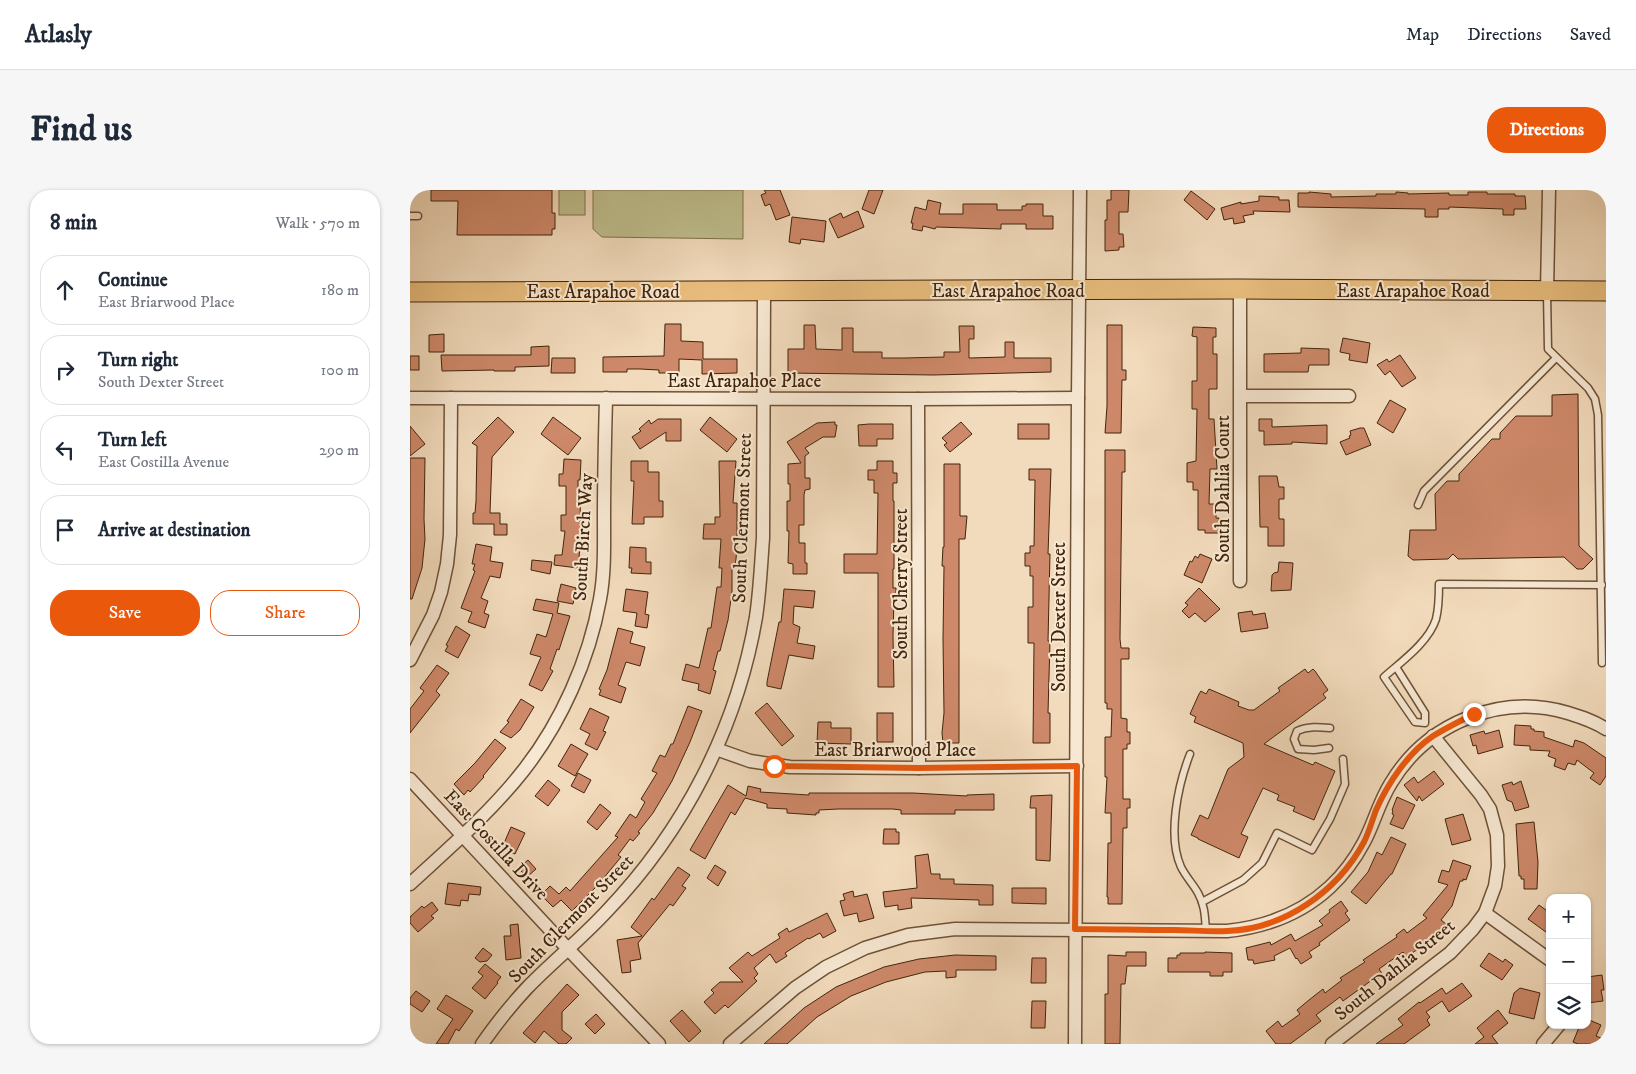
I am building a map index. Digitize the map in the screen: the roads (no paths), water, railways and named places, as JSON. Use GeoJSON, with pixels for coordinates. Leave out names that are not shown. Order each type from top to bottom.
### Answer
{"type":"FeatureCollection","features":[{"type":"Feature","properties":{"kind":"main road","name":"East Arapahoe Road"},"geometry":{"type":"LineString","coordinates":[[410,292],[764,292],[1080,289],[1606,291]]}},
{"type":"Feature","properties":{"kind":"street","name":"South Dexter Street"},"geometry":{"type":"LineString","coordinates":[[1075,1044],[1080,190]]}},
{"type":"Feature","properties":{"kind":"street"},"geometry":{"type":"LineString","coordinates":[[1547,292],[1549,190]]}},
{"type":"Feature","properties":{"kind":"street","name":"South Dahlia Court"},"geometry":{"type":"LineString","coordinates":[[1240,289],[1240,581]]}},
{"type":"Feature","properties":{"kind":"street","name":"South Clermont Street"},"geometry":{"type":"LineString","coordinates":[[482,1044],[528,987],[605,914],[636,880],[662,846],[683,815],[716,749],[738,692],[756,616],[761,577],[763,538],[762,398],[764,292]]}},
{"type":"Feature","properties":{"kind":"street","name":"South Dahlia Court"},"geometry":{"type":"LineString","coordinates":[[1241,396],[1349,396]]}},
{"type":"Feature","properties":{"kind":"street","name":"East Arapahoe Place"},"geometry":{"type":"LineString","coordinates":[[410,398],[1078,398]]}},
{"type":"Feature","properties":{"kind":"street"},"geometry":{"type":"LineString","coordinates":[[410,660],[433,615],[441,592],[447,564],[450,535],[451,398]]}},
{"type":"Feature","properties":{"kind":"street","name":"South Birch Way"},"geometry":{"type":"LineString","coordinates":[[410,884],[495,803],[523,771],[543,744],[561,712],[575,680],[590,637],[600,599],[604,564],[606,398]]}},
{"type":"Feature","properties":{"kind":"street","name":"South Cherry Street"},"geometry":{"type":"LineString","coordinates":[[918,399],[919,768]]}},
{"type":"Feature","properties":{"kind":"street"},"geometry":{"type":"LineString","coordinates":[[730,1044],[811,976],[843,958],[872,946],[908,935],[946,930],[1227,931],[1261,926],[1293,913],[1314,900],[1346,870],[1364,841],[1376,811],[1391,783],[1403,766],[1433,736],[1474,714],[1498,708],[1532,706],[1554,709],[1586,719],[1606,729]]}},
{"type":"Feature","properties":{"kind":"street","name":"South Dahlia Street"},"geometry":{"type":"LineString","coordinates":[[1332,1044],[1450,953],[1473,929],[1485,913],[1495,886],[1498,866],[1497,834],[1490,809],[1481,794],[1433,736]]}},
{"type":"Feature","properties":{"kind":"street","name":"East Briarwood Place"},"geometry":{"type":"LineString","coordinates":[[716,749],[750,761],[774,766],[919,768],[1077,766]]}},
{"type":"Feature","properties":{"kind":"street","name":"East Costilla Drive"},"geometry":{"type":"LineString","coordinates":[[410,779],[659,1044]]}},
{"type":"Feature","properties":{"kind":"street"},"geometry":{"type":"LineString","coordinates":[[1485,913],[1546,957]]}},
{"type":"Feature","properties":{"kind":"street"},"geometry":{"type":"LineString","coordinates":[[1542,1044],[1555,1029]]}},
{"type":"Feature","properties":{"kind":"lane"},"geometry":{"type":"LineString","coordinates":[[410,216],[418,216]]}},
{"type":"Feature","properties":{"kind":"lane"},"geometry":{"type":"LineString","coordinates":[[1547,292],[1547,346],[1556,358],[1588,388],[1595,399],[1597,407],[1600,469],[1602,663]]}},
{"type":"Feature","properties":{"kind":"lane"},"geometry":{"type":"LineString","coordinates":[[1418,505],[1424,492],[1556,358]]}},
{"type":"Feature","properties":{"kind":"lane"},"geometry":{"type":"LineString","coordinates":[[1425,723],[1415,722],[1384,677],[1413,652],[1426,637],[1435,621],[1439,584],[1602,585]]}},
{"type":"Feature","properties":{"kind":"lane"},"geometry":{"type":"LineString","coordinates":[[1396,667],[1425,712],[1425,723],[1433,736]]}},
{"type":"Feature","properties":{"kind":"lane"},"geometry":{"type":"LineString","coordinates":[[1329,748],[1298,749],[1294,739],[1297,730],[1302,728],[1330,728]]}},
{"type":"Feature","properties":{"kind":"lane"},"geometry":{"type":"LineString","coordinates":[[1190,754],[1179,789],[1176,847],[1182,870],[1202,902],[1206,931]]}},
{"type":"Feature","properties":{"kind":"lane"},"geometry":{"type":"LineString","coordinates":[[1202,902],[1243,880],[1262,863],[1277,833],[1312,850],[1330,819],[1345,784],[1343,759]]}}]}
